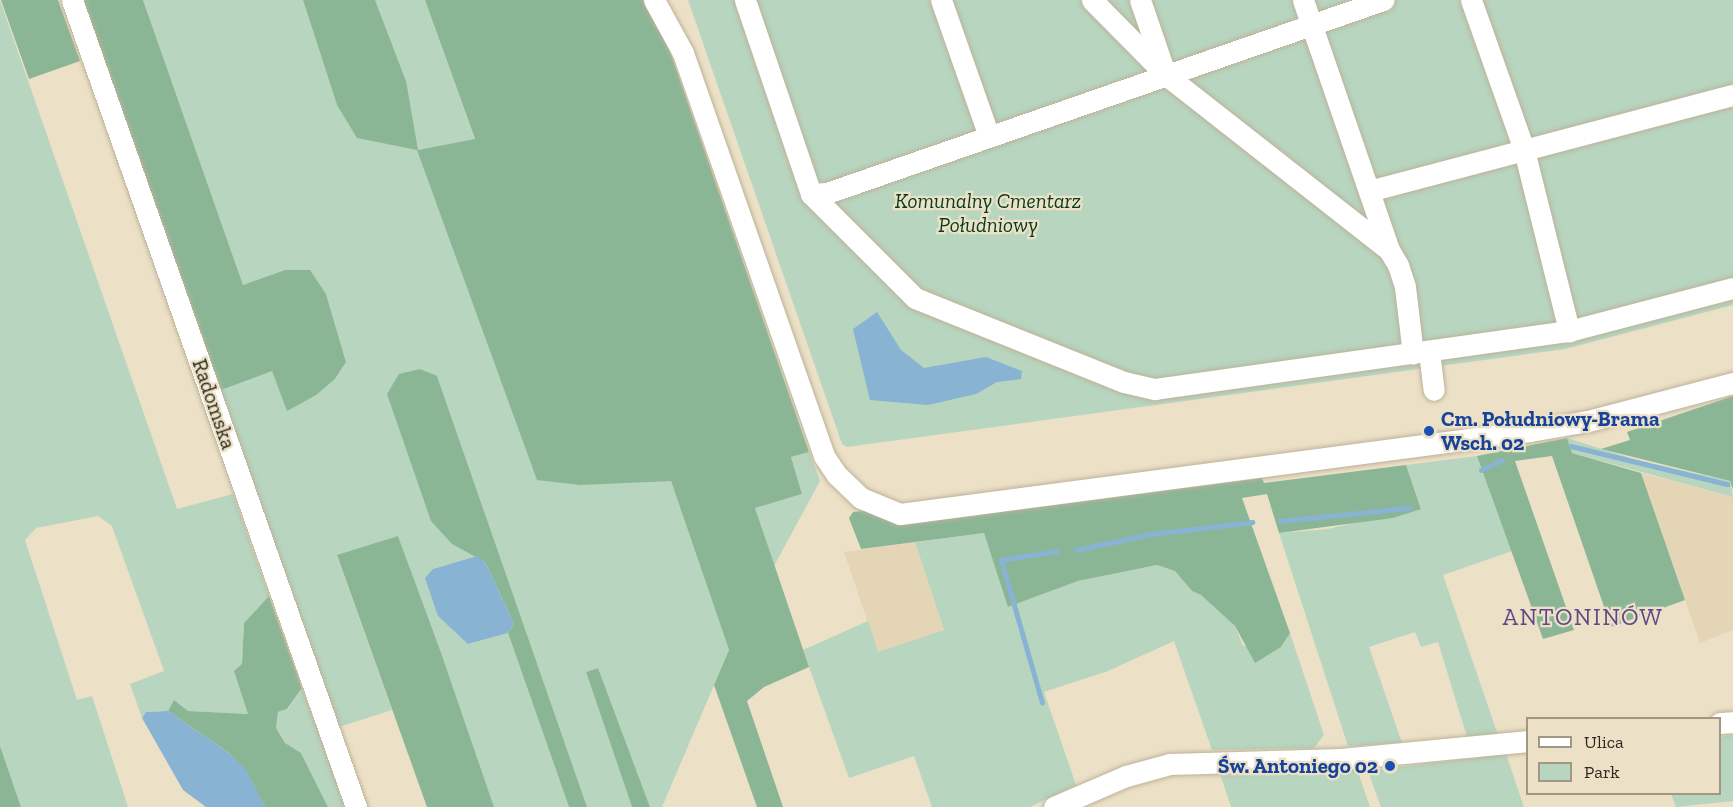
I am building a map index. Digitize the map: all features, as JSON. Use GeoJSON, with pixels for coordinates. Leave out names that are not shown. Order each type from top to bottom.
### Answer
{"type":"FeatureCollection","features":[{"type":"Feature","properties":{"kind":"street","name":"Radomska"},"geometry":{"type":"LineString","coordinates":[[72,0],[356,807]]}},
{"type":"Feature","properties":{"kind":"street"},"geometry":{"type":"LineString","coordinates":[[654,0],[683,53],[824,456],[837,475],[861,498],[900,514],[1530,431],[1588,421],[1733,383]]}},
{"type":"Feature","properties":{"kind":"street"},"geometry":{"type":"LineString","coordinates":[[745,0],[811,194],[915,298],[1124,382],[1155,389],[1569,331],[1733,288]]}},
{"type":"Feature","properties":{"kind":"street"},"geometry":{"type":"LineString","coordinates":[[941,0],[989,136]]}},
{"type":"Feature","properties":{"kind":"street"},"geometry":{"type":"LineString","coordinates":[[1092,0],[1166,75],[1389,250]]}},
{"type":"Feature","properties":{"kind":"street"},"geometry":{"type":"LineString","coordinates":[[1140,0],[1166,75]]}},
{"type":"Feature","properties":{"kind":"street"},"geometry":{"type":"LineString","coordinates":[[1303,0],[1389,250],[1398,265],[1421,353],[1434,390]]}},
{"type":"Feature","properties":{"kind":"street"},"geometry":{"type":"LineString","coordinates":[[811,194],[827,193],[1383,0]]}},
{"type":"Feature","properties":{"kind":"street"},"geometry":{"type":"LineString","coordinates":[[1471,0],[1524,150],[1569,331]]}},
{"type":"Feature","properties":{"kind":"street"},"geometry":{"type":"LineString","coordinates":[[1369,191],[1733,94]]}},
{"type":"Feature","properties":{"kind":"street"},"geometry":{"type":"LineString","coordinates":[[1054,807],[1126,776],[1170,764],[1341,759],[1526,741]]}},
{"type":"Feature","properties":{"kind":"shaded area"},"geometry":{"type":"Polygon","coordinates":[[[1641,473],[1733,497],[1733,630],[1700,643],[1641,473]]]}},
{"type":"Feature","properties":{"kind":"shaded area"},"geometry":{"type":"Polygon","coordinates":[[[915,542],[944,630],[878,652],[844,552],[915,542]]]}},
{"type":"Feature","properties":{"kind":"green space"},"geometry":{"type":"Polygon","coordinates":[[[0,0],[177,509],[233,494],[269,596],[244,623],[242,664],[249,714],[188,711],[174,700],[168,711],[146,712],[142,718],[130,684],[164,671],[112,526],[98,516],[36,528],[25,540],[77,700],[92,696],[128,807],[21,807],[0,746],[0,0]]]}},
{"type":"Feature","properties":{"kind":"green space"},"geometry":{"type":"Polygon","coordinates":[[[1,0],[58,0],[80,61],[29,79],[1,0]]]}},
{"type":"Feature","properties":{"kind":"green space"},"geometry":{"type":"Polygon","coordinates":[[[82,0],[143,0],[243,285],[285,270],[310,270],[326,294],[346,362],[335,379],[316,395],[287,411],[272,371],[221,390],[82,0]]]}},
{"type":"Feature","properties":{"kind":"green space"},"geometry":{"type":"Polygon","coordinates":[[[143,0],[303,0],[337,105],[406,81],[375,0],[425,0],[475,140],[418,150],[645,480],[671,481],[729,650],[662,807],[650,807],[598,668],[586,672],[632,807],[587,807],[437,376],[452,544],[477,556],[433,569],[468,644],[508,633],[569,807],[494,807],[398,536],[337,556],[392,710],[339,727],[221,390],[272,370],[287,410],[335,379],[346,362],[326,294],[285,270],[243,285],[143,0]]]}},
{"type":"Feature","properties":{"kind":"green space"},"geometry":{"type":"Polygon","coordinates":[[[303,0],[375,0],[406,81],[418,150],[475,139],[425,0],[647,0],[655,8],[809,452],[791,457],[802,494],[755,508],[809,667],[764,687],[747,701],[783,807],[757,807],[714,685],[729,650],[671,481],[580,485],[537,480],[417,150],[357,138],[337,105],[303,0]]]}},
{"type":"Feature","properties":{"kind":"green space","name":"Komunalny Cmentarz Południowy"},"geometry":{"type":"Polygon","coordinates":[[[688,0],[1733,0],[1733,305],[1565,349],[847,447],[842,444],[688,0]]]}},
{"type":"Feature","properties":{"kind":"green space"},"geometry":{"type":"Polygon","coordinates":[[[420,369],[437,376],[587,807],[569,807],[508,633],[514,624],[485,562],[452,544],[431,521],[387,394],[399,374],[420,369]]]}},
{"type":"Feature","properties":{"kind":"green space"},"geometry":{"type":"Polygon","coordinates":[[[1733,396],[1733,490],[1730,481],[1601,449],[1630,440],[1627,432],[1733,396]]]}},
{"type":"Feature","properties":{"kind":"green space"},"geometry":{"type":"Polygon","coordinates":[[[1567,438],[1637,460],[1730,481],[1733,497],[1572,453],[1567,438]]]}},
{"type":"Feature","properties":{"kind":"green space"},"geometry":{"type":"Polygon","coordinates":[[[1567,438],[1572,453],[1641,473],[1685,600],[1611,627],[1552,456],[1515,461],[1574,630],[1543,639],[1477,456],[1567,438]]]}},
{"type":"Feature","properties":{"kind":"green space"},"geometry":{"type":"Polygon","coordinates":[[[809,452],[820,481],[774,566],[755,508],[802,494],[791,457],[809,452]]]}},
{"type":"Feature","properties":{"kind":"green space"},"geometry":{"type":"Polygon","coordinates":[[[1477,456],[1512,551],[1443,575],[1498,735],[1467,737],[1438,642],[1421,647],[1415,632],[1369,647],[1402,743],[1348,746],[1279,533],[1328,529],[1421,508],[1406,465],[1477,456]]]}},
{"type":"Feature","properties":{"kind":"green space"},"geometry":{"type":"Polygon","coordinates":[[[1406,465],[1421,509],[1393,518],[1279,533],[1267,494],[1242,498],[1290,633],[1281,647],[1255,663],[1235,626],[1201,595],[1192,591],[1175,571],[1157,565],[1078,581],[1008,607],[984,533],[861,549],[849,518],[853,512],[864,511],[907,524],[1262,478],[1264,483],[1406,465]]]}},
{"type":"Feature","properties":{"kind":"green space"},"geometry":{"type":"Polygon","coordinates":[[[984,533],[1009,607],[1078,581],[1157,565],[1175,571],[1192,591],[1201,595],[1235,626],[1243,646],[1281,647],[1290,633],[1324,735],[1314,748],[1212,750],[1174,641],[1108,671],[1044,692],[1076,785],[1030,807],[932,807],[914,756],[849,778],[803,650],[868,621],[878,652],[944,630],[915,542],[984,533]]]}},
{"type":"Feature","properties":{"kind":"green space"},"geometry":{"type":"Polygon","coordinates":[[[398,536],[494,807],[427,807],[337,555],[398,536]]]}},
{"type":"Feature","properties":{"kind":"green space"},"geometry":{"type":"Polygon","coordinates":[[[269,596],[302,688],[287,709],[278,712],[276,728],[285,743],[301,753],[328,807],[265,807],[246,771],[229,753],[168,711],[174,700],[188,711],[248,714],[234,671],[242,664],[244,623],[269,596]]]}},
{"type":"Feature","properties":{"kind":"green space"},"geometry":{"type":"Polygon","coordinates":[[[598,668],[650,807],[632,807],[586,672],[598,668]]]}},
{"type":"Feature","properties":{"kind":"green space"},"geometry":{"type":"Polygon","coordinates":[[[302,688],[346,807],[328,807],[301,753],[285,743],[276,728],[278,712],[288,709],[302,688]]]}},
{"type":"Feature","properties":{"kind":"green space"},"geometry":{"type":"Polygon","coordinates":[[[1733,735],[1733,801],[1676,807],[1671,795],[1721,795],[1721,737],[1733,735]]]}},
{"type":"Feature","properties":{"kind":"green space"},"geometry":{"type":"Polygon","coordinates":[[[0,746],[21,807],[0,807],[0,746]]]}},
{"type":"Feature","properties":{"kind":"green space"},"geometry":{"type":"Polygon","coordinates":[[[1506,754],[1524,807],[1381,807],[1368,771],[1506,754]]]}},
{"type":"Feature","properties":{"kind":"green space"},"geometry":{"type":"Polygon","coordinates":[[[1357,769],[1370,807],[1231,807],[1221,776],[1357,769]]]}},
{"type":"Feature","properties":{"kind":"water"},"geometry":{"type":"Polygon","coordinates":[[[877,312],[901,350],[924,368],[986,357],[1022,371],[1021,379],[997,382],[976,394],[928,405],[870,400],[853,329],[877,312]]]}},
{"type":"Feature","properties":{"kind":"water"},"geometry":{"type":"Polygon","coordinates":[[[477,556],[485,562],[514,624],[508,633],[468,644],[438,616],[425,578],[433,569],[477,556]]]}},
{"type":"Feature","properties":{"kind":"water"},"geometry":{"type":"Polygon","coordinates":[[[168,711],[229,753],[246,770],[265,807],[206,807],[183,790],[142,718],[146,712],[168,711]]]}},
{"type":"Feature","properties":{"kind":"waterway"},"geometry":{"type":"LineString","coordinates":[[1571,446],[1727,484]]}},
{"type":"Feature","properties":{"kind":"waterway"},"geometry":{"type":"LineString","coordinates":[[1481,470],[1502,460]]}},
{"type":"Feature","properties":{"kind":"waterway"},"geometry":{"type":"LineString","coordinates":[[1280,521],[1409,508]]}},
{"type":"Feature","properties":{"kind":"waterway"},"geometry":{"type":"LineString","coordinates":[[1076,550],[1152,534],[1252,522]]}},
{"type":"Feature","properties":{"kind":"waterway"},"geometry":{"type":"LineString","coordinates":[[1042,703],[1001,560],[1057,551]]}},
{"type":"Feature","properties":{"kind":"place","name":"Cm. Południowy-Brama Wsch. 02"},"geometry":{"type":"Point","coordinates":[1429,431]}},
{"type":"Feature","properties":{"kind":"place","name":"Św. Antoniego 02"},"geometry":{"type":"Point","coordinates":[1390,766]}},
{"type":"Feature","properties":{"kind":"district","name":"ANTONINÓW"},"geometry":{"type":"Point","coordinates":[1583,617]}}]}
